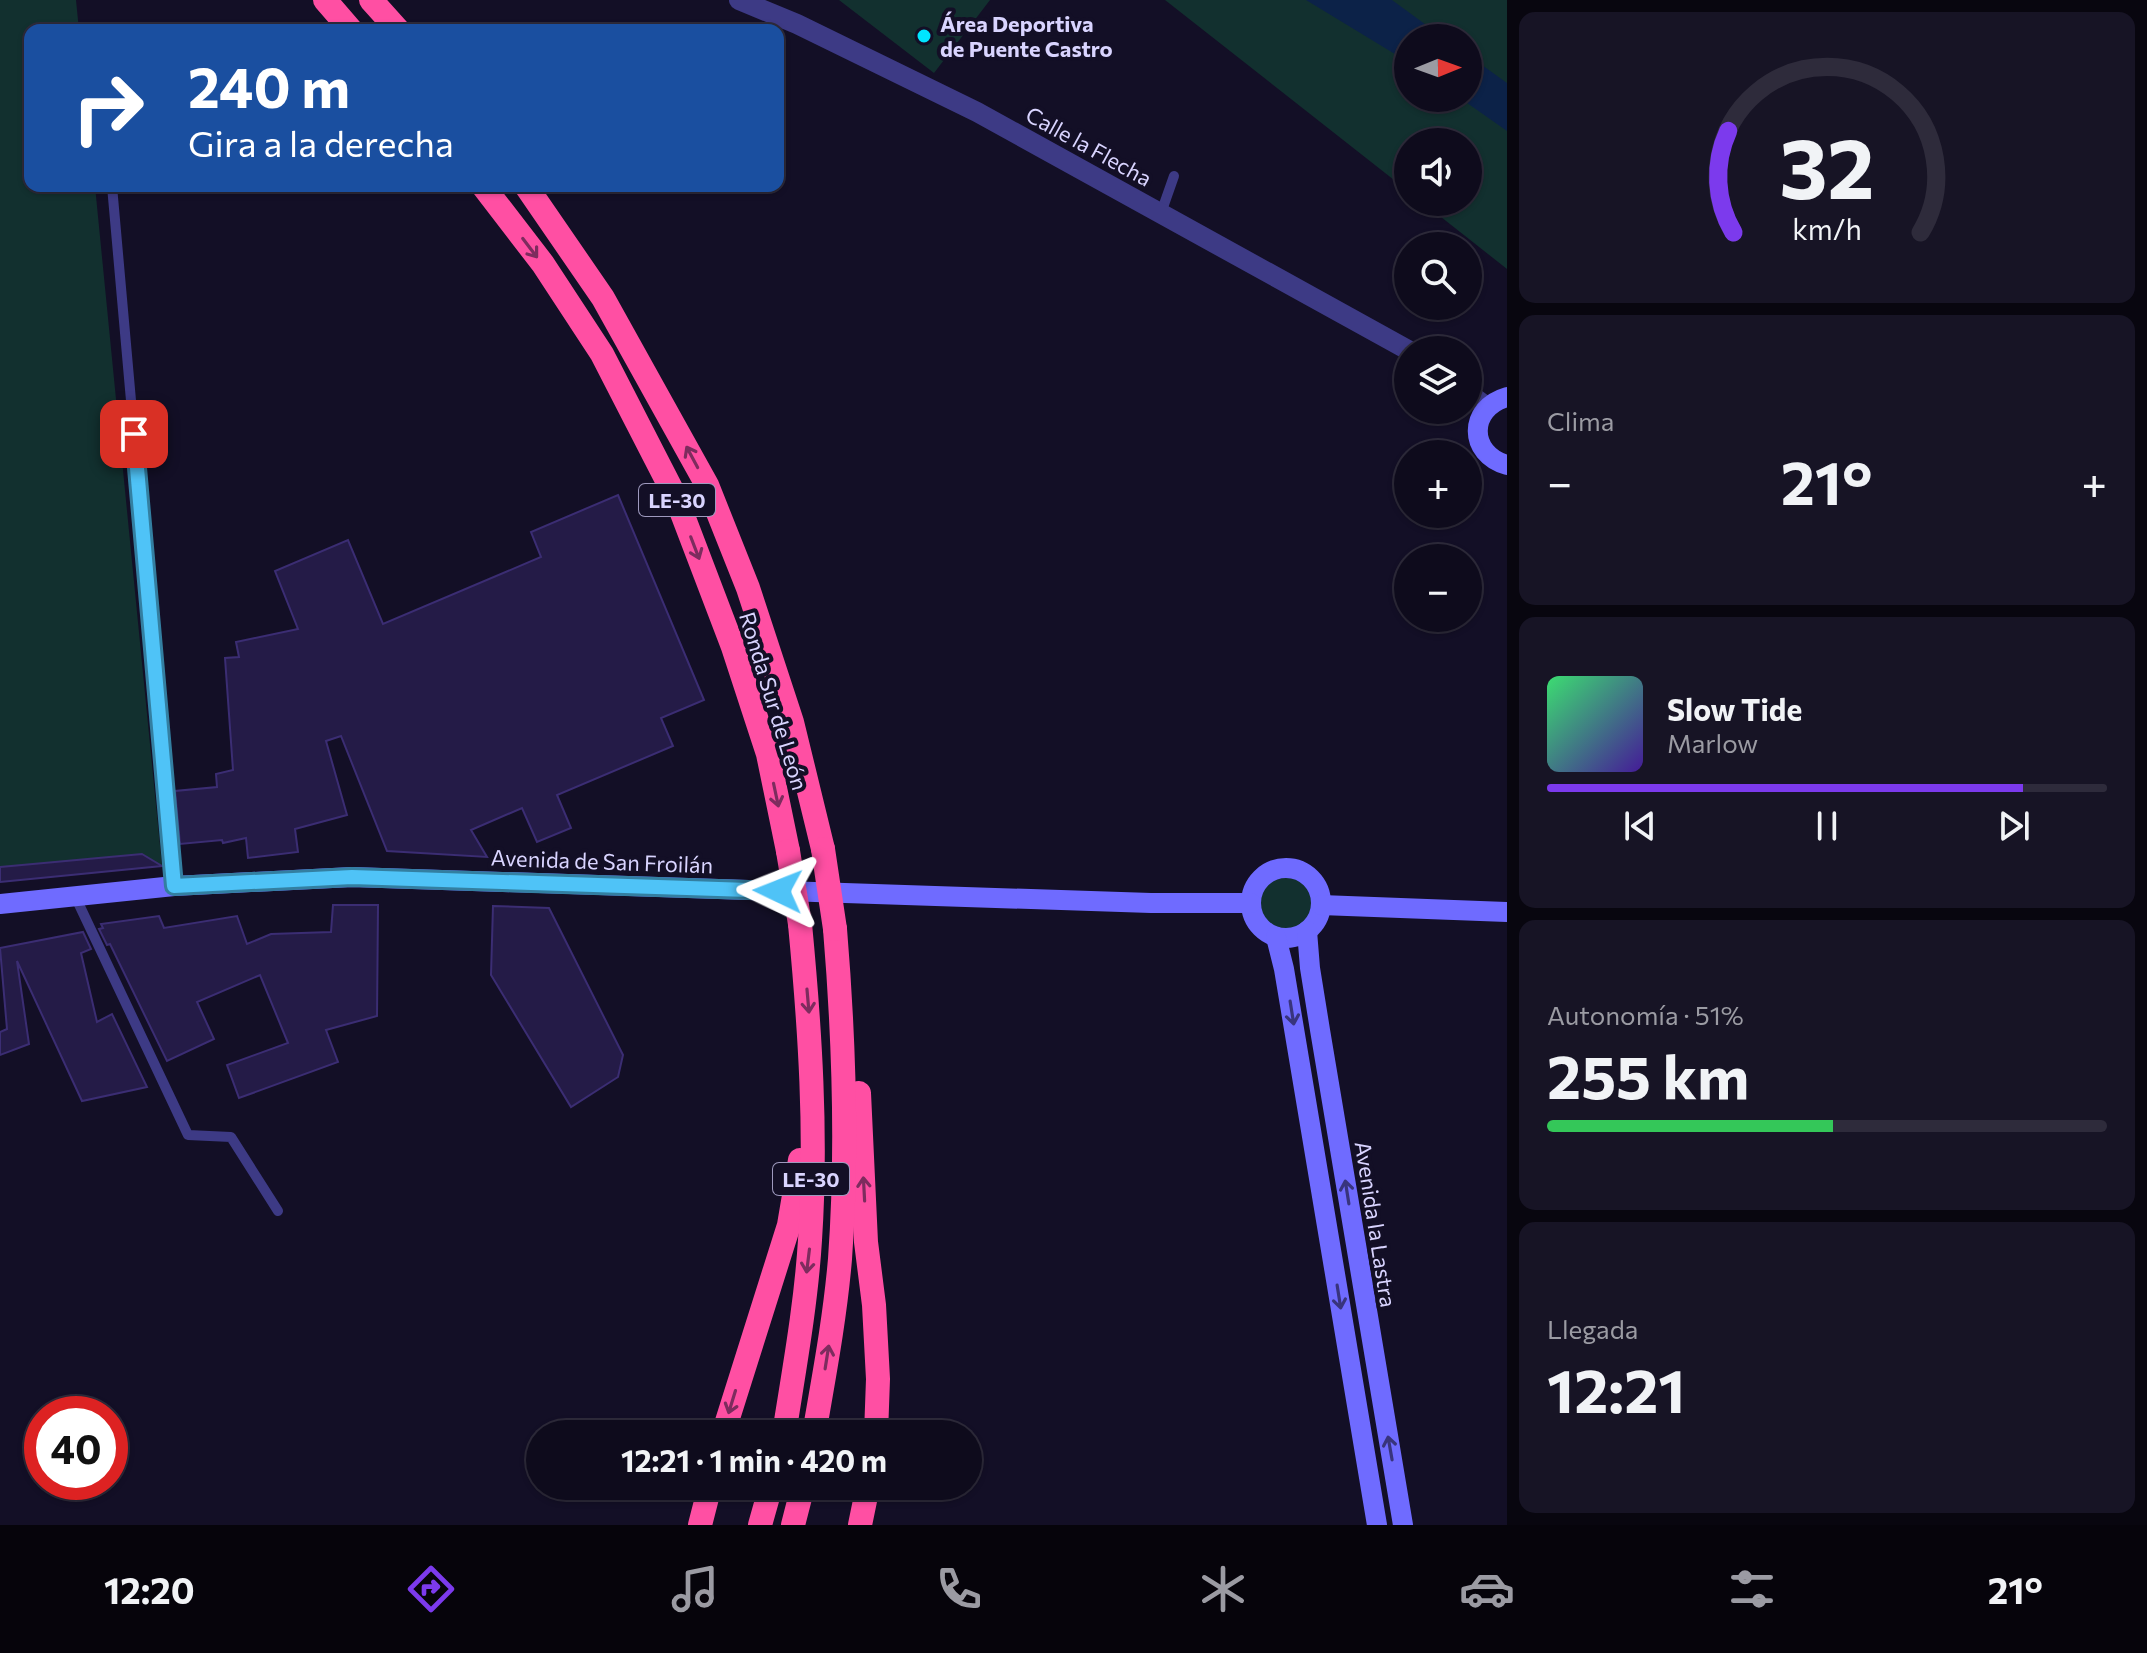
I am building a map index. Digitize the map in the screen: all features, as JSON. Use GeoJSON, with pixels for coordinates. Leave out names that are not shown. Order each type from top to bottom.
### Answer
{"type":"FeatureCollection","features":[{"type":"Feature","properties":{"kind":"highway"},"geometry":{"type":"LineString","coordinates":[[325,0],[346,24]]}},
{"type":"Feature","properties":{"kind":"highway"},"geometry":{"type":"LineString","coordinates":[[371,0],[393,24]]}},
{"type":"Feature","properties":{"kind":"highway","name":"Ronda Sur de León"},"geometry":{"type":"LineString","coordinates":[[488,192],[543,264],[602,354],[677,500],[733,647],[768,754],[800,924],[813,1083],[810,1242],[786,1420]]}},
{"type":"Feature","properties":{"kind":"highway","name":"Ronda Sur de León"},"geometry":{"type":"LineString","coordinates":[[530,192],[603,298],[707,485],[748,588],[792,722],[823,849],[840,985],[845,1162],[841,1246],[829,1352],[817,1420]]}},
{"type":"Feature","properties":{"kind":"highway"},"geometry":{"type":"LineString","coordinates":[[840,985],[858,1073],[866,1242],[874,1305],[878,1379],[877,1420]]}},
{"type":"Feature","properties":{"kind":"highway"},"geometry":{"type":"LineString","coordinates":[[727,1420],[789,1225],[813,1083]]}},
{"type":"Feature","properties":{"kind":"highway"},"geometry":{"type":"LineString","coordinates":[[700,1525],[706,1500]]}},
{"type":"Feature","properties":{"kind":"highway"},"geometry":{"type":"LineString","coordinates":[[760,1525],[767,1500]]}},
{"type":"Feature","properties":{"kind":"highway"},"geometry":{"type":"LineString","coordinates":[[793,1525],[799,1500]]}},
{"type":"Feature","properties":{"kind":"highway"},"geometry":{"type":"LineString","coordinates":[[860,1525],[865,1500]]}},
{"type":"Feature","properties":{"kind":"main road"},"geometry":{"type":"LineString","coordinates":[[1507,397],[1487,407],[1478,424],[1480,443],[1490,458],[1507,465]]}},
{"type":"Feature","properties":{"kind":"main road"},"geometry":{"type":"LineString","coordinates":[[1292,868],[1305,873],[1314,882],[1320,893],[1321,905],[1319,915],[1307,931],[1292,938],[1276,937],[1263,929],[1254,918],[1251,903],[1253,892],[1266,874],[1292,868]]}},
{"type":"Feature","properties":{"kind":"main road","name":"Avenida de San Froilán"},"geometry":{"type":"LineString","coordinates":[[0,904],[174,886],[352,877],[1151,903],[1251,903]]}},
{"type":"Feature","properties":{"kind":"main road"},"geometry":{"type":"LineString","coordinates":[[1321,905],[1507,912]]}},
{"type":"Feature","properties":{"kind":"main road","name":"Avenida la Lastra"},"geometry":{"type":"LineString","coordinates":[[1307,931],[1315,999],[1403,1525]]}},
{"type":"Feature","properties":{"kind":"main road"},"geometry":{"type":"LineString","coordinates":[[1276,937],[1284,969],[1377,1525]]}},
{"type":"Feature","properties":{"kind":"street","name":"Calle la Flecha"},"geometry":{"type":"LineString","coordinates":[[739,0],[797,24],[977,112],[1394,342]]}},
{"type":"Feature","properties":{"kind":"street"},"geometry":{"type":"LineString","coordinates":[[1482,403],[1487,407]]}},
{"type":"Feature","properties":{"kind":"lane"},"geometry":{"type":"LineString","coordinates":[[1161,213],[1174,176]]}},
{"type":"Feature","properties":{"kind":"lane"},"geometry":{"type":"LineString","coordinates":[[113,192],[174,886]]}},
{"type":"Feature","properties":{"kind":"lane"},"geometry":{"type":"LineString","coordinates":[[75,896],[188,1135],[231,1137],[278,1211]]}},
{"type":"Feature","properties":{"kind":"green space"},"geometry":{"type":"Polygon","coordinates":[[[0,0],[76,0],[78,24],[24,24],[24,192],[96,192],[162,866],[0,882],[0,0]]]}},
{"type":"Feature","properties":{"kind":"green space","name":"Área Deportiva de Puente Castro"},"geometry":{"type":"Polygon","coordinates":[[[839,0],[990,0],[934,73],[839,0]]]}},
{"type":"Feature","properties":{"kind":"green space"},"geometry":{"type":"Polygon","coordinates":[[[1165,0],[1507,0],[1507,269],[1482,249],[1482,232],[1460,232],[1440,216],[1482,216],[1482,128],[1394,128],[1394,180],[1165,0]]]}},
{"type":"Feature","properties":{"kind":"green space"},"geometry":{"type":"Polygon","coordinates":[[[1286,877],[1304,885],[1312,903],[1304,921],[1286,929],[1268,921],[1260,903],[1268,885],[1286,877]]]}},
{"type":"Feature","properties":{"kind":"water"},"geometry":{"type":"Polygon","coordinates":[[[1306,0],[1392,0],[1425,24],[1394,24],[1394,53],[1306,0]]]}},
{"type":"Feature","properties":{"kind":"water"},"geometry":{"type":"Polygon","coordinates":[[[1482,65],[1507,83],[1507,131],[1480,112],[1482,65]]]}},
{"type":"Feature","properties":{"kind":"building"},"geometry":{"type":"Polygon","coordinates":[[[618,495],[704,700],[661,718],[673,746],[557,795],[571,828],[537,842],[522,808],[471,830],[487,857],[387,851],[341,736],[326,741],[347,815],[295,829],[298,852],[248,858],[246,838],[223,843],[222,840],[180,844],[175,791],[217,787],[216,774],[233,770],[225,658],[239,657],[236,642],[298,629],[275,571],[348,540],[383,624],[541,557],[531,532],[618,495]]]}},
{"type":"Feature","properties":{"kind":"building"},"geometry":{"type":"Polygon","coordinates":[[[142,854],[162,866],[0,882],[0,867],[142,854]]]}},
{"type":"Feature","properties":{"kind":"building"},"geometry":{"type":"Polygon","coordinates":[[[333,905],[378,905],[377,1016],[326,1030],[338,1062],[239,1098],[227,1065],[288,1043],[260,975],[197,1002],[214,1039],[167,1061],[110,944],[107,945],[99,929],[103,928],[101,924],[159,916],[164,928],[237,916],[247,944],[271,934],[331,932],[333,905]]]}},
{"type":"Feature","properties":{"kind":"building"},"geometry":{"type":"Polygon","coordinates":[[[493,906],[549,908],[623,1055],[618,1077],[571,1107],[491,975],[493,906]]]}},
{"type":"Feature","properties":{"kind":"building"},"geometry":{"type":"Polygon","coordinates":[[[83,932],[91,949],[81,953],[97,1022],[112,1014],[147,1087],[82,1101],[17,961],[29,1044],[0,1055],[0,1032],[7,1029],[0,948],[83,932]]]}},
{"type":"Feature","properties":{"kind":"place","name":"Área Deportiva de Puente Castro"},"geometry":{"type":"Point","coordinates":[924,36]}},
{"type":"Feature","properties":{"kind":"route"},"geometry":{"type":"LineString","coordinates":[[134,434],[174,886],[352,877],[778,891]]}}]}
